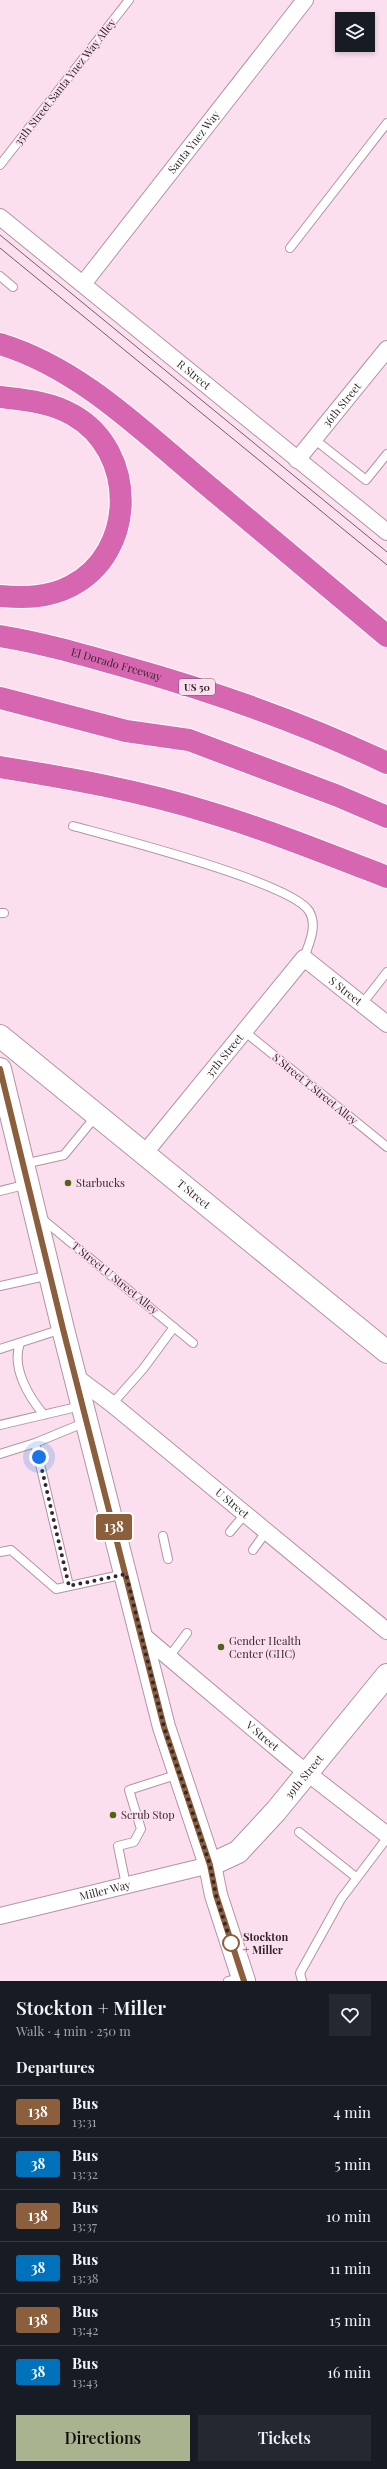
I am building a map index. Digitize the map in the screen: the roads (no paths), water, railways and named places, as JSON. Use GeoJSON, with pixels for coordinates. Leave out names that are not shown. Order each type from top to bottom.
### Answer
{"type":"FeatureCollection","features":[{"type":"Feature","properties":{"kind":"highway"},"geometry":{"type":"LineString","coordinates":[[0,344],[22,350],[44,361],[111,404],[387,636]]}},
{"type":"Feature","properties":{"kind":"highway"},"geometry":{"type":"LineString","coordinates":[[0,397],[39,402],[57,407],[87,425],[111,454],[118,471],[121,507],[118,526],[111,545],[101,560],[77,582],[53,594],[28,598],[0,596]]}},
{"type":"Feature","properties":{"kind":"highway","name":"El Dorado Freeway"},"geometry":{"type":"LineString","coordinates":[[0,636],[44,643],[196,686],[344,742],[387,763]]}},
{"type":"Feature","properties":{"kind":"highway"},"geometry":{"type":"LineString","coordinates":[[0,698],[126,732],[189,740],[338,796],[387,817]]}},
{"type":"Feature","properties":{"kind":"highway"},"geometry":{"type":"LineString","coordinates":[[5,771],[115,789],[207,811],[313,848],[387,877]]}},
{"type":"Feature","properties":{"kind":"main road","name":"T Street"},"geometry":{"type":"LineString","coordinates":[[0,1036],[387,1352]]}},
{"type":"Feature","properties":{"kind":"main road"},"geometry":{"type":"LineString","coordinates":[[0,1069],[63,1329],[164,1727],[210,1865],[216,1895],[238,1980]]}},
{"type":"Feature","properties":{"kind":"main road","name":"39th Street"},"geometry":{"type":"LineString","coordinates":[[210,1865],[238,1852],[307,1773],[387,1675]]}},
{"type":"Feature","properties":{"kind":"street","name":"Santa Ynez Way"},"geometry":{"type":"LineString","coordinates":[[83,284],[305,0]]}},
{"type":"Feature","properties":{"kind":"street","name":"R Street"},"geometry":{"type":"LineString","coordinates":[[0,217],[387,532]]}},
{"type":"Feature","properties":{"kind":"street","name":"36th Street"},"geometry":{"type":"LineString","coordinates":[[297,460],[387,349]]}},
{"type":"Feature","properties":{"kind":"street","name":"S Street"},"geometry":{"type":"LineString","coordinates":[[304,958],[387,1024]]}},
{"type":"Feature","properties":{"kind":"street","name":"37th Street"},"geometry":{"type":"LineString","coordinates":[[144,1154],[304,958]]}},
{"type":"Feature","properties":{"kind":"street","name":"U Street"},"geometry":{"type":"LineString","coordinates":[[76,1377],[112,1404],[387,1631]]}},
{"type":"Feature","properties":{"kind":"street","name":"V Street"},"geometry":{"type":"LineString","coordinates":[[140,1633],[307,1773],[387,1837]]}},
{"type":"Feature","properties":{"kind":"street","name":"Miller Way"},"geometry":{"type":"LineString","coordinates":[[0,1916],[210,1865]]}},
{"type":"Feature","properties":{"kind":"lane","name":"35th Street Santa Ynez Way Alley"},"geometry":{"type":"LineString","coordinates":[[0,165],[129,0]]}},
{"type":"Feature","properties":{"kind":"lane"},"geometry":{"type":"LineString","coordinates":[[290,248],[387,123]]}},
{"type":"Feature","properties":{"kind":"lane"},"geometry":{"type":"LineString","coordinates":[[0,276],[13,287]]}},
{"type":"Feature","properties":{"kind":"lane"},"geometry":{"type":"LineString","coordinates":[[314,439],[366,480],[387,454]]}},
{"type":"Feature","properties":{"kind":"lane"},"geometry":{"type":"LineString","coordinates":[[73,826],[184,856],[273,888],[296,900],[309,910],[314,924],[304,958]]}},
{"type":"Feature","properties":{"kind":"lane"},"geometry":{"type":"LineString","coordinates":[[362,1004],[387,972]]}},
{"type":"Feature","properties":{"kind":"lane","name":"S Street T Street Alley"},"geometry":{"type":"LineString","coordinates":[[244,1031],[387,1147]]}},
{"type":"Feature","properties":{"kind":"lane"},"geometry":{"type":"LineString","coordinates":[[0,1191],[26,1174],[64,1154],[97,1116]]}},
{"type":"Feature","properties":{"kind":"lane","name":"T Street U Street Alley"},"geometry":{"type":"LineString","coordinates":[[36,1214],[193,1343]]}},
{"type":"Feature","properties":{"kind":"lane"},"geometry":{"type":"LineString","coordinates":[[0,1286],[50,1275]]}},
{"type":"Feature","properties":{"kind":"lane"},"geometry":{"type":"LineString","coordinates":[[112,1404],[143,1369],[174,1327]]}},
{"type":"Feature","properties":{"kind":"lane"},"geometry":{"type":"LineString","coordinates":[[0,1349],[20,1344],[63,1329]]}},
{"type":"Feature","properties":{"kind":"lane"},"geometry":{"type":"LineString","coordinates":[[20,1344],[18,1359],[25,1390],[44,1415]]}},
{"type":"Feature","properties":{"kind":"lane"},"geometry":{"type":"LineString","coordinates":[[0,1425],[44,1415],[85,1414]]}},
{"type":"Feature","properties":{"kind":"lane"},"geometry":{"type":"LineString","coordinates":[[0,1454],[35,1443],[85,1414]]}},
{"type":"Feature","properties":{"kind":"lane"},"geometry":{"type":"LineString","coordinates":[[35,1443],[69,1586]]}},
{"type":"Feature","properties":{"kind":"lane"},"geometry":{"type":"LineString","coordinates":[[230,1532],[245,1514]]}},
{"type":"Feature","properties":{"kind":"lane"},"geometry":{"type":"LineString","coordinates":[[253,1550],[266,1532]]}},
{"type":"Feature","properties":{"kind":"lane"},"geometry":{"type":"LineString","coordinates":[[163,1536],[168,1559]]}},
{"type":"Feature","properties":{"kind":"lane"},"geometry":{"type":"LineString","coordinates":[[0,1552],[12,1550],[56,1589],[126,1574]]}},
{"type":"Feature","properties":{"kind":"lane"},"geometry":{"type":"LineString","coordinates":[[169,1657],[187,1632]]}},
{"type":"Feature","properties":{"kind":"lane"},"geometry":{"type":"LineString","coordinates":[[126,1885],[118,1846],[134,1842],[141,1829],[129,1790],[180,1774]]}},
{"type":"Feature","properties":{"kind":"lane"},"geometry":{"type":"LineString","coordinates":[[299,1832],[357,1878]]}},
{"type":"Feature","properties":{"kind":"lane"},"geometry":{"type":"LineString","coordinates":[[302,1981],[300,1973],[341,1899],[387,1837]]}},
{"type":"Feature","properties":{"kind":"tram line"},"geometry":{"type":"LineString","coordinates":[[0,235],[387,552]]}},
{"type":"Feature","properties":{"kind":"tram line"},"geometry":{"type":"LineString","coordinates":[[0,248],[387,565]]}},
{"type":"Feature","properties":{"kind":"place","name":"Starbucks"},"geometry":{"type":"Point","coordinates":[68,1183]}},
{"type":"Feature","properties":{"kind":"place","name":"Gender Health Center (GHC)"},"geometry":{"type":"Point","coordinates":[221,1647]}},
{"type":"Feature","properties":{"kind":"place","name":"Scrub Stop"},"geometry":{"type":"Point","coordinates":[113,1815]}},
{"type":"Feature","properties":{"kind":"place","name":"Stockton + Miller"},"geometry":{"type":"Point","coordinates":[231,1943]}}]}
